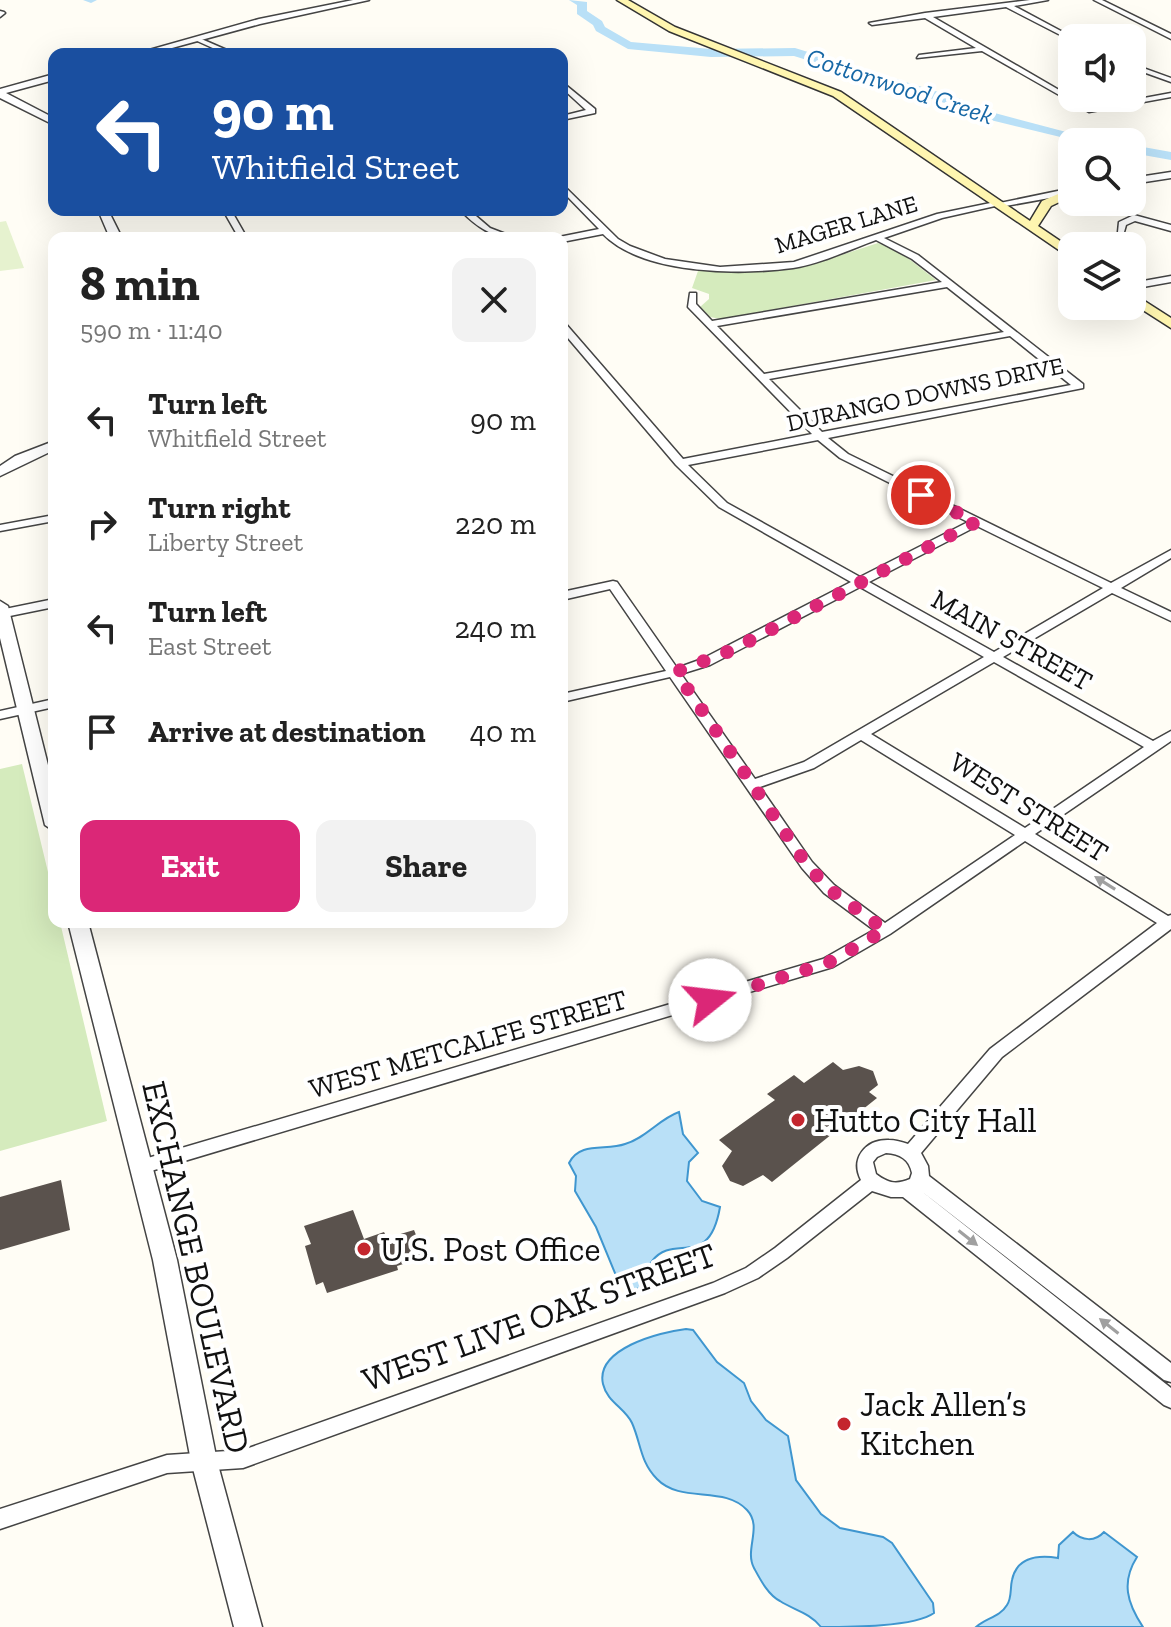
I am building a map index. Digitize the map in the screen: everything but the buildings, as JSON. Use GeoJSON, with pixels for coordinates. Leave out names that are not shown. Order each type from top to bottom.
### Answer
{"type":"FeatureCollection","features":[{"type":"Feature","properties":{"kind":"main road"},"geometry":{"type":"LineString","coordinates":[[622,0],[653,20],[837,94],[1058,245]]}},
{"type":"Feature","properties":{"kind":"main road"},"geometry":{"type":"LineString","coordinates":[[1032,227],[1046,204],[1058,198]]}},
{"type":"Feature","properties":{"kind":"main road"},"geometry":{"type":"LineString","coordinates":[[1146,307],[1171,324]]}},
{"type":"Feature","properties":{"kind":"street"},"geometry":{"type":"LineString","coordinates":[[163,48],[271,19],[365,0]]}},
{"type":"Feature","properties":{"kind":"street"},"geometry":{"type":"LineString","coordinates":[[872,23],[1045,0]]}},
{"type":"Feature","properties":{"kind":"street"},"geometry":{"type":"LineString","coordinates":[[1097,0],[1171,37]]}},
{"type":"Feature","properties":{"kind":"street"},"geometry":{"type":"LineString","coordinates":[[1007,5],[1058,32]]}},
{"type":"Feature","properties":{"kind":"street"},"geometry":{"type":"LineString","coordinates":[[925,15],[1089,110],[1171,95]]}},
{"type":"Feature","properties":{"kind":"street"},"geometry":{"type":"LineString","coordinates":[[197,39],[218,48]]}},
{"type":"Feature","properties":{"kind":"street"},"geometry":{"type":"LineString","coordinates":[[919,57],[983,49]]}},
{"type":"Feature","properties":{"kind":"street"},"geometry":{"type":"LineString","coordinates":[[1146,71],[1171,80]]}},
{"type":"Feature","properties":{"kind":"street"},"geometry":{"type":"LineString","coordinates":[[0,93],[48,79]]}},
{"type":"Feature","properties":{"kind":"street"},"geometry":{"type":"LineString","coordinates":[[568,89],[592,111],[568,117]]}},
{"type":"Feature","properties":{"kind":"street"},"geometry":{"type":"LineString","coordinates":[[0,93],[48,119]]}},
{"type":"Feature","properties":{"kind":"street"},"geometry":{"type":"LineString","coordinates":[[1146,179],[1171,175]]}},
{"type":"Feature","properties":{"kind":"street","name":"MAGER LANE"},"geometry":{"type":"LineString","coordinates":[[568,192],[615,241],[643,255],[675,264],[720,270],[795,265],[952,212],[1058,194]]}},
{"type":"Feature","properties":{"kind":"street"},"geometry":{"type":"LineString","coordinates":[[471,216],[493,232]]}},
{"type":"Feature","properties":{"kind":"street"},"geometry":{"type":"LineString","coordinates":[[1121,230],[1122,224],[1134,218],[1171,228]]}},
{"type":"Feature","properties":{"kind":"street"},"geometry":{"type":"LineString","coordinates":[[568,238],[605,231]]}},
{"type":"Feature","properties":{"kind":"street","name":"DURANGO DOWNS DRIVE"},"geometry":{"type":"LineString","coordinates":[[680,463],[1079,386],[915,257],[878,238]]}},
{"type":"Feature","properties":{"kind":"street"},"geometry":{"type":"LineString","coordinates":[[1146,283],[1171,279]]}},
{"type":"Feature","properties":{"kind":"street"},"geometry":{"type":"LineString","coordinates":[[710,324],[949,284]]}},
{"type":"Feature","properties":{"kind":"street"},"geometry":{"type":"LineString","coordinates":[[693,295],[691,305],[821,437],[856,462],[1171,617]]}},
{"type":"Feature","properties":{"kind":"street","name":"MAIN STREET"},"geometry":{"type":"LineString","coordinates":[[568,332],[680,463],[723,505],[1154,747]]}},
{"type":"Feature","properties":{"kind":"street"},"geometry":{"type":"LineString","coordinates":[[762,377],[1012,333]]}},
{"type":"Feature","properties":{"kind":"street"},"geometry":{"type":"LineString","coordinates":[[0,472],[20,459],[48,447]]}},
{"type":"Feature","properties":{"kind":"street"},"geometry":{"type":"LineString","coordinates":[[0,528],[48,519]]}},
{"type":"Feature","properties":{"kind":"street"},"geometry":{"type":"LineString","coordinates":[[568,697],[676,672],[732,650],[976,522]]}},
{"type":"Feature","properties":{"kind":"street"},"geometry":{"type":"LineString","coordinates":[[752,785],[809,765],[1171,553]]}},
{"type":"Feature","properties":{"kind":"street"},"geometry":{"type":"LineString","coordinates":[[568,595],[613,585],[807,865],[829,889],[885,930]]}},
{"type":"Feature","properties":{"kind":"street"},"geometry":{"type":"LineString","coordinates":[[48,604],[1,611],[48,798]]}},
{"type":"Feature","properties":{"kind":"street"},"geometry":{"type":"LineString","coordinates":[[0,715],[48,704]]}},
{"type":"Feature","properties":{"kind":"street","name":"WEST STREET"},"geometry":{"type":"LineString","coordinates":[[861,734],[1170,922]]}},
{"type":"Feature","properties":{"kind":"street","name":"WEST METCALFE STREET"},"geometry":{"type":"LineString","coordinates":[[141,1167],[800,974],[841,957],[1171,735]]}},
{"type":"Feature","properties":{"kind":"street"},"geometry":{"type":"LineString","coordinates":[[911,1153],[996,1053],[1170,922]]}},
{"type":"Feature","properties":{"kind":"street","name":"EXCHANGE BOULEVARD"},"geometry":{"type":"LineString","coordinates":[[80,928],[165,1260],[204,1461],[248,1627]]}},
{"type":"Feature","properties":{"kind":"street"},"geometry":{"type":"LineString","coordinates":[[884,1146],[911,1153],[921,1166],[913,1184],[888,1190],[871,1182],[864,1167],[869,1154],[884,1146]]}},
{"type":"Feature","properties":{"kind":"street","name":"WEST LIVE OAK STREET"},"geometry":{"type":"LineString","coordinates":[[0,1519],[167,1464],[243,1459],[719,1288],[752,1273],[781,1253],[871,1182]]}},
{"type":"Feature","properties":{"kind":"street"},"geometry":{"type":"LineString","coordinates":[[913,1184],[1072,1308],[1171,1374]]}},
{"type":"Feature","properties":{"kind":"street"},"geometry":{"type":"LineString","coordinates":[[1072,1308],[1171,1399]]}},
{"type":"Feature","properties":{"kind":"green space"},"geometry":{"type":"Polygon","coordinates":[[[6,221],[24,268],[0,271],[0,222],[6,221]]]}},
{"type":"Feature","properties":{"kind":"green space"},"geometry":{"type":"Polygon","coordinates":[[[878,243],[900,252],[936,280],[721,319],[710,317],[700,307],[709,299],[709,294],[692,288],[698,271],[777,271],[814,264],[878,243]]]}},
{"type":"Feature","properties":{"kind":"green space"},"geometry":{"type":"Polygon","coordinates":[[[22,764],[48,872],[48,928],[61,928],[107,1121],[0,1151],[0,769],[22,764]]]}},
{"type":"Feature","properties":{"kind":"water"},"geometry":{"type":"Polygon","coordinates":[[[679,1112],[683,1134],[698,1153],[689,1162],[687,1181],[702,1201],[720,1207],[715,1227],[699,1245],[661,1253],[650,1264],[646,1285],[635,1290],[626,1288],[617,1278],[596,1227],[575,1191],[576,1176],[569,1163],[574,1156],[587,1149],[633,1141],[679,1112]]]}},
{"type":"Feature","properties":{"kind":"water"},"geometry":{"type":"Polygon","coordinates":[[[686,1329],[693,1330],[717,1362],[744,1383],[751,1401],[766,1420],[788,1436],[796,1480],[821,1514],[840,1528],[883,1537],[892,1543],[933,1603],[934,1613],[898,1624],[821,1627],[807,1615],[776,1598],[762,1582],[751,1561],[754,1531],[747,1510],[727,1498],[678,1491],[651,1473],[632,1423],[605,1390],[603,1372],[609,1361],[631,1344],[686,1329]]]}},
{"type":"Feature","properties":{"kind":"water"},"geometry":{"type":"Polygon","coordinates":[[[1073,1532],[1088,1539],[1104,1532],[1137,1557],[1129,1575],[1128,1592],[1143,1627],[976,1627],[1007,1605],[1012,1580],[1019,1566],[1036,1557],[1058,1558],[1059,1545],[1073,1532]]]}},
{"type":"Feature","properties":{"kind":"waterway","name":"Cottonwood Creek"},"geometry":{"type":"LineString","coordinates":[[575,0],[583,4],[581,12],[598,23],[600,29],[628,45],[711,53],[795,52],[956,102],[971,111],[1058,132]]}},
{"type":"Feature","properties":{"kind":"waterway","name":"Cottonwood Creek"},"geometry":{"type":"LineString","coordinates":[[1146,152],[1171,156]]}},
{"type":"Feature","properties":{"kind":"place","name":"Hutto City Hall"},"geometry":{"type":"Point","coordinates":[798,1120]}},
{"type":"Feature","properties":{"kind":"place","name":"U.S. Post Office"},"geometry":{"type":"Point","coordinates":[364,1249]}},
{"type":"Feature","properties":{"kind":"place","name":"Jack Allen’s Kitchen"},"geometry":{"type":"Point","coordinates":[844,1424]}},
{"type":"Feature","properties":{"kind":"route"},"geometry":{"type":"LineString","coordinates":[[710,1000],[828,963],[885,930],[829,889],[807,865],[676,672],[732,650],[976,522],[921,495]]}}]}
